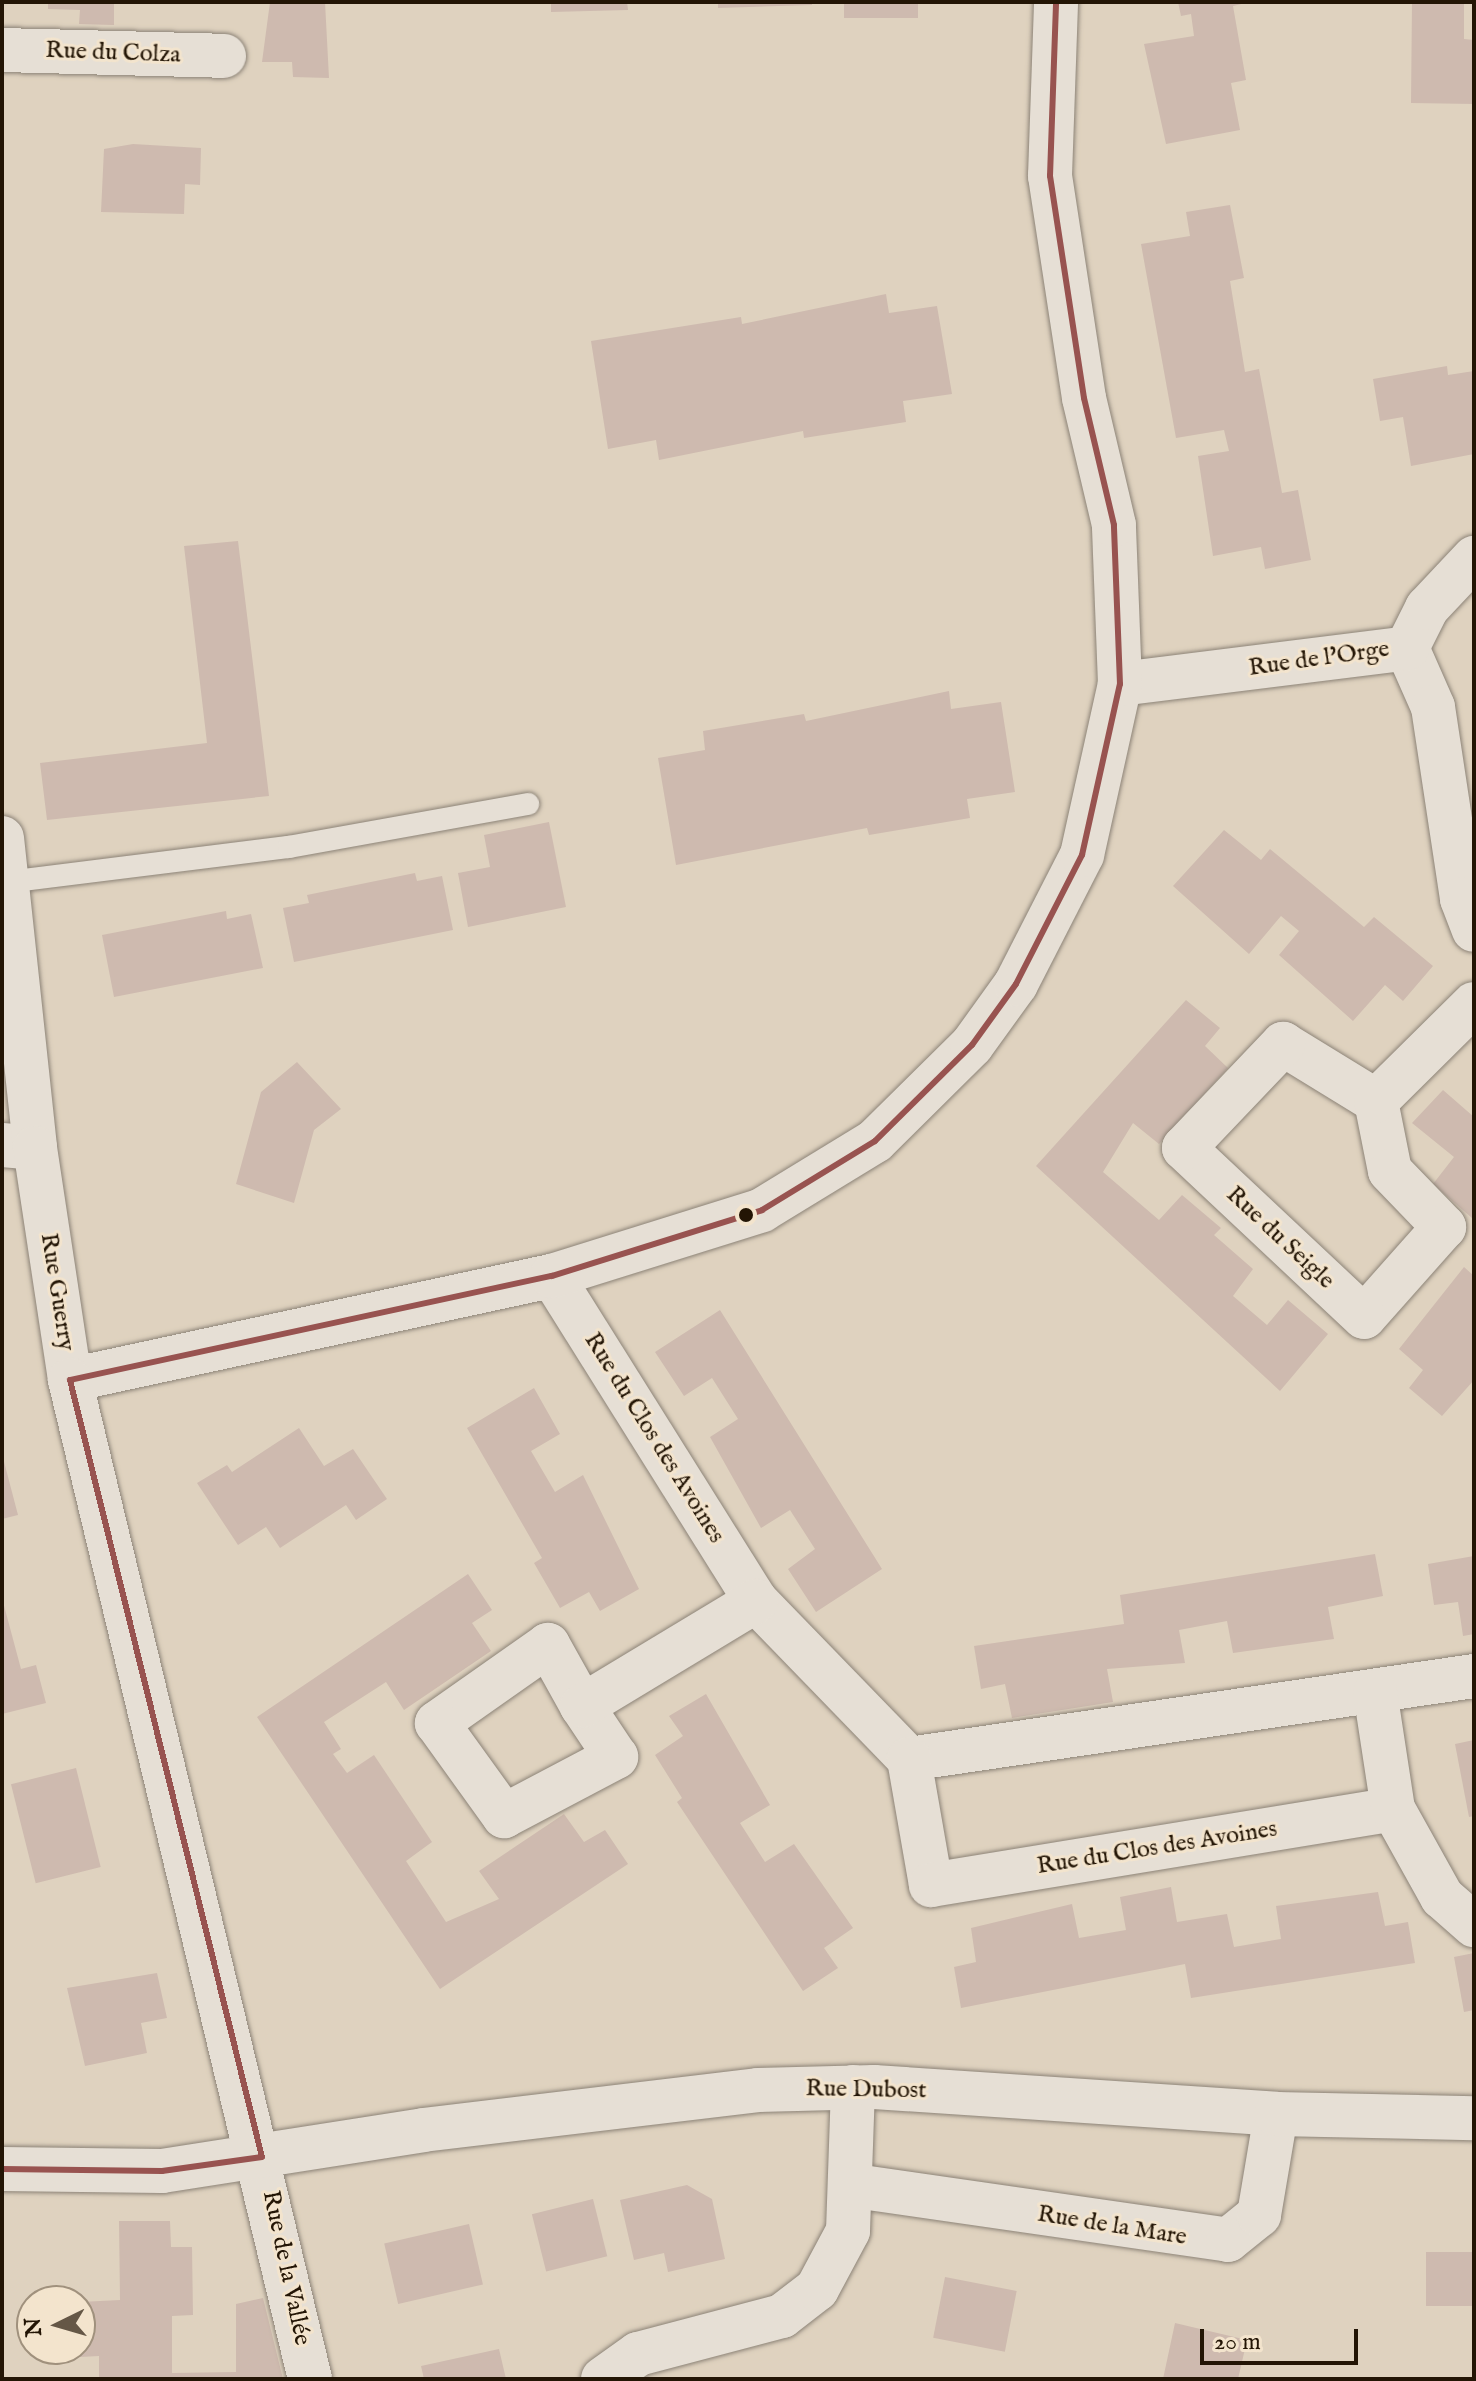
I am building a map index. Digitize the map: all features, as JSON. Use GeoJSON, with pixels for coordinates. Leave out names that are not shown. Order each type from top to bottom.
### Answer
{"type":"FeatureCollection","features":[{"type":"Feature","properties":{"kind":"street"},"geometry":{"type":"LineString","coordinates":[[70,1380],[552,1276],[762,1210],[875,1141],[935,1086],[1016,984],[1082,855],[1120,684],[1114,525],[1084,398],[1050,176],[1056,2]]}},
{"type":"Feature","properties":{"kind":"street","name":"Rue du Colza"},"geometry":{"type":"LineString","coordinates":[[2,50],[224,56]]}},
{"type":"Feature","properties":{"kind":"street","name":"Rue de l'Orge"},"geometry":{"type":"LineString","coordinates":[[1120,684],[1407,648],[1427,608],[1474,558]]}},
{"type":"Feature","properties":{"kind":"street"},"geometry":{"type":"LineString","coordinates":[[1407,648],[1433,707],[1462,899],[1474,930]]}},
{"type":"Feature","properties":{"kind":"street","name":"Rue Guerry"},"geometry":{"type":"LineString","coordinates":[[2,838],[7,882],[18,1146],[70,1380],[262,2157]]}},
{"type":"Feature","properties":{"kind":"street"},"geometry":{"type":"LineString","coordinates":[[1376,1101],[1474,1004]]}},
{"type":"Feature","properties":{"kind":"street","name":"Rue du Seigle"},"geometry":{"type":"LineString","coordinates":[[1283,1044],[1376,1101],[1390,1171],[1444,1227],[1364,1317],[1184,1148],[1283,1044]]}},
{"type":"Feature","properties":{"kind":"street","name":"Rue du Clos des Avoines"},"geometry":{"type":"LineString","coordinates":[[552,1276],[756,1601],[909,1759],[931,1885],[1393,1809]]}},
{"type":"Feature","properties":{"kind":"street"},"geometry":{"type":"LineString","coordinates":[[582,1706],[756,1601]]}},
{"type":"Feature","properties":{"kind":"street"},"geometry":{"type":"LineString","coordinates":[[909,1759],[1474,1676]]}},
{"type":"Feature","properties":{"kind":"street"},"geometry":{"type":"LineString","coordinates":[[1375,1692],[1393,1809],[1442,1897],[1474,1925]]}},
{"type":"Feature","properties":{"kind":"street"},"geometry":{"type":"LineString","coordinates":[[603,2379],[638,2354],[800,2305],[839,2259],[855,2186],[853,2087]]}},
{"type":"Feature","properties":{"kind":"street","name":"Rue Dubost"},"geometry":{"type":"LineString","coordinates":[[2,2169],[162,2171],[469,2124],[758,2090],[853,2087],[1276,2114],[1474,2118]]}},
{"type":"Feature","properties":{"kind":"street","name":"Rue de la Mare"},"geometry":{"type":"LineString","coordinates":[[855,2186],[1228,2240],[1259,2215],[1276,2114]]}},
{"type":"Feature","properties":{"kind":"street","name":"Rue de la Vallée"},"geometry":{"type":"LineString","coordinates":[[262,2157],[310,2379]]}},
{"type":"Feature","properties":{"kind":"lane"},"geometry":{"type":"LineString","coordinates":[[7,882],[289,847],[528,804]]}},
{"type":"Feature","properties":{"kind":"building"},"geometry":{"type":"Polygon","coordinates":[[[48,2],[114,2],[114,25],[79,24],[80,10],[48,9],[48,2]]]}},
{"type":"Feature","properties":{"kind":"building"},"geometry":{"type":"Polygon","coordinates":[[[270,2],[325,2],[329,78],[293,77],[292,62],[262,62],[270,2]]]}},
{"type":"Feature","properties":{"kind":"building"},"geometry":{"type":"Polygon","coordinates":[[[551,2],[627,2],[628,10],[551,12],[551,2]]]}},
{"type":"Feature","properties":{"kind":"building"},"geometry":{"type":"Polygon","coordinates":[[[718,2],[812,2],[812,5],[718,8],[718,2]]]}},
{"type":"Feature","properties":{"kind":"building"},"geometry":{"type":"Polygon","coordinates":[[[844,2],[918,2],[918,18],[844,18],[844,2]]]}},
{"type":"Feature","properties":{"kind":"building"},"geometry":{"type":"Polygon","coordinates":[[[1178,2],[1250,2],[1233,6],[1246,80],[1231,83],[1240,130],[1166,144],[1144,44],[1194,36],[1191,14],[1181,16],[1178,2]]]}},
{"type":"Feature","properties":{"kind":"building"},"geometry":{"type":"Polygon","coordinates":[[[1412,2],[1464,2],[1464,39],[1474,40],[1474,104],[1411,103],[1412,2]]]}},
{"type":"Feature","properties":{"kind":"building"},"geometry":{"type":"Polygon","coordinates":[[[133,144],[201,148],[200,185],[185,184],[184,214],[101,212],[104,149],[133,144]]]}},
{"type":"Feature","properties":{"kind":"building"},"geometry":{"type":"Polygon","coordinates":[[[1230,205],[1244,278],[1230,281],[1245,372],[1259,369],[1282,493],[1298,490],[1311,560],[1265,569],[1261,547],[1213,556],[1198,456],[1229,451],[1224,430],[1176,438],[1141,244],[1190,236],[1186,212],[1230,205]]]}},
{"type":"Feature","properties":{"kind":"building"},"geometry":{"type":"Polygon","coordinates":[[[886,294],[889,313],[937,306],[952,394],[903,401],[906,422],[804,438],[803,431],[659,460],[656,440],[608,449],[591,341],[741,317],[742,324],[886,294]]]}},
{"type":"Feature","properties":{"kind":"building"},"geometry":{"type":"Polygon","coordinates":[[[1447,366],[1448,375],[1474,371],[1474,454],[1411,466],[1403,417],[1380,421],[1373,379],[1447,366]]]}},
{"type":"Feature","properties":{"kind":"building"},"geometry":{"type":"Polygon","coordinates":[[[238,541],[269,796],[47,820],[40,763],[207,743],[184,546],[238,541]]]}},
{"type":"Feature","properties":{"kind":"building"},"geometry":{"type":"Polygon","coordinates":[[[949,691],[951,709],[1001,702],[1015,792],[967,799],[970,818],[869,835],[867,828],[676,865],[658,758],[705,750],[703,731],[804,714],[806,721],[949,691]]]}},
{"type":"Feature","properties":{"kind":"building"},"geometry":{"type":"Polygon","coordinates":[[[549,822],[566,907],[468,927],[458,873],[490,867],[484,835],[549,822]]]}},
{"type":"Feature","properties":{"kind":"building"},"geometry":{"type":"Polygon","coordinates":[[[1224,830],[1261,860],[1270,849],[1364,927],[1374,917],[1433,966],[1403,1001],[1385,985],[1353,1021],[1279,955],[1299,931],[1281,916],[1249,954],[1173,886],[1224,830]]]}},
{"type":"Feature","properties":{"kind":"building"},"geometry":{"type":"Polygon","coordinates":[[[415,873],[417,881],[442,876],[453,930],[294,962],[283,908],[309,903],[307,895],[415,873]]]}},
{"type":"Feature","properties":{"kind":"building"},"geometry":{"type":"Polygon","coordinates":[[[226,911],[227,919],[251,914],[263,968],[114,997],[102,935],[226,911]]]}},
{"type":"Feature","properties":{"kind":"building"},"geometry":{"type":"Polygon","coordinates":[[[1186,1000],[1220,1028],[1205,1046],[1228,1068],[1159,1144],[1133,1123],[1103,1172],[1159,1220],[1182,1195],[1221,1228],[1214,1235],[1253,1269],[1233,1296],[1267,1325],[1288,1300],[1328,1334],[1280,1391],[1036,1166],[1186,1000]]]}},
{"type":"Feature","properties":{"kind":"building"},"geometry":{"type":"Polygon","coordinates":[[[297,1062],[341,1109],[314,1130],[294,1203],[236,1184],[261,1092],[297,1062]]]}},
{"type":"Feature","properties":{"kind":"building"},"geometry":{"type":"Polygon","coordinates":[[[1443,1090],[1474,1117],[1472,1218],[1433,1184],[1454,1157],[1412,1123],[1443,1090]]]}},
{"type":"Feature","properties":{"kind":"building"},"geometry":{"type":"Polygon","coordinates":[[[1464,1267],[1474,1276],[1474,1380],[1442,1416],[1409,1388],[1423,1370],[1399,1349],[1464,1267]]]}},
{"type":"Feature","properties":{"kind":"building"},"geometry":{"type":"Polygon","coordinates":[[[720,1310],[882,1569],[816,1612],[788,1569],[815,1549],[790,1510],[761,1528],[710,1437],[738,1419],[712,1378],[684,1396],[655,1352],[720,1310]]]}},
{"type":"Feature","properties":{"kind":"building"},"geometry":{"type":"Polygon","coordinates":[[[534,1388],[560,1434],[531,1451],[555,1492],[583,1475],[639,1589],[600,1611],[589,1592],[560,1608],[534,1563],[542,1558],[467,1428],[534,1388]]]}},
{"type":"Feature","properties":{"kind":"building"},"geometry":{"type":"Polygon","coordinates":[[[299,1428],[324,1466],[353,1449],[387,1499],[356,1520],[346,1505],[280,1548],[266,1527],[238,1545],[197,1483],[227,1465],[232,1472],[299,1428]]]}},
{"type":"Feature","properties":{"kind":"building"},"geometry":{"type":"Polygon","coordinates":[[[2,1454],[18,1515],[2,1519],[2,1454]]]}},
{"type":"Feature","properties":{"kind":"building"},"geometry":{"type":"Polygon","coordinates":[[[1375,1554],[1383,1596],[1328,1607],[1334,1639],[1233,1653],[1227,1621],[1179,1630],[1185,1663],[1107,1669],[1113,1702],[1012,1718],[1005,1684],[981,1689],[974,1646],[1124,1624],[1120,1595],[1375,1554]]]}},
{"type":"Feature","properties":{"kind":"building"},"geometry":{"type":"Polygon","coordinates":[[[1474,1556],[1474,1634],[1463,1636],[1458,1602],[1434,1605],[1428,1564],[1474,1556]]]}},
{"type":"Feature","properties":{"kind":"building"},"geometry":{"type":"Polygon","coordinates":[[[468,1574],[492,1610],[472,1623],[491,1651],[404,1710],[386,1682],[324,1722],[341,1749],[333,1754],[347,1773],[374,1755],[432,1842],[406,1861],[446,1922],[499,1899],[479,1871],[564,1814],[584,1842],[605,1830],[628,1864],[440,1989],[257,1717],[468,1574]]]}},
{"type":"Feature","properties":{"kind":"building"},"geometry":{"type":"Polygon","coordinates":[[[2,1598],[21,1669],[36,1665],[46,1703],[2,1714],[2,1598]]]}},
{"type":"Feature","properties":{"kind":"building"},"geometry":{"type":"Polygon","coordinates":[[[706,1694],[770,1805],[740,1823],[765,1862],[794,1844],[853,1928],[824,1948],[838,1968],[803,1991],[677,1802],[682,1798],[655,1755],[683,1736],[669,1716],[706,1694]]]}},
{"type":"Feature","properties":{"kind":"building"},"geometry":{"type":"Polygon","coordinates":[[[1474,1740],[1474,1816],[1469,1817],[1455,1744],[1474,1740]]]}},
{"type":"Feature","properties":{"kind":"building"},"geometry":{"type":"Polygon","coordinates":[[[76,1768],[101,1867],[36,1883],[11,1784],[76,1768]]]}},
{"type":"Feature","properties":{"kind":"building"},"geometry":{"type":"Polygon","coordinates":[[[1171,1887],[1177,1922],[1227,1914],[1234,1947],[1281,1939],[1276,1906],[1378,1892],[1385,1926],[1408,1922],[1415,1963],[1191,1998],[1185,1964],[961,2008],[954,1967],[976,1962],[971,1928],[1072,1904],[1079,1938],[1126,1930],[1120,1897],[1171,1887]]]}},
{"type":"Feature","properties":{"kind":"building"},"geometry":{"type":"Polygon","coordinates":[[[1474,1953],[1474,2010],[1464,2012],[1454,1957],[1474,1953]]]}},
{"type":"Feature","properties":{"kind":"building"},"geometry":{"type":"Polygon","coordinates":[[[157,1973],[167,2018],[141,2023],[147,2053],[85,2066],[67,1988],[157,1973]]]}},
{"type":"Feature","properties":{"kind":"building"},"geometry":{"type":"Polygon","coordinates":[[[687,2185],[712,2199],[725,2259],[668,2272],[664,2253],[634,2260],[620,2200],[687,2185]]]}},
{"type":"Feature","properties":{"kind":"building"},"geometry":{"type":"Polygon","coordinates":[[[593,2199],[607,2256],[546,2271],[532,2214],[593,2199]]]}},
{"type":"Feature","properties":{"kind":"building"},"geometry":{"type":"Polygon","coordinates":[[[119,2221],[170,2221],[171,2247],[192,2247],[193,2315],[172,2316],[172,2373],[236,2372],[236,2304],[263,2298],[283,2379],[99,2379],[96,2301],[120,2300],[119,2221]]]}},
{"type":"Feature","properties":{"kind":"building"},"geometry":{"type":"Polygon","coordinates":[[[469,2224],[483,2284],[398,2304],[384,2244],[469,2224]]]}},
{"type":"Feature","properties":{"kind":"building"},"geometry":{"type":"Polygon","coordinates":[[[1426,2252],[1474,2252],[1474,2306],[1426,2306],[1426,2252]]]}},
{"type":"Feature","properties":{"kind":"building"},"geometry":{"type":"Polygon","coordinates":[[[945,2277],[1017,2291],[1005,2352],[933,2338],[945,2277]]]}},
{"type":"Feature","properties":{"kind":"building"},"geometry":{"type":"Polygon","coordinates":[[[1175,2323],[1247,2340],[1238,2379],[1163,2379],[1175,2323]]]}},
{"type":"Feature","properties":{"kind":"building"},"geometry":{"type":"Polygon","coordinates":[[[499,2349],[506,2379],[424,2379],[421,2366],[499,2349]]]}},
{"type":"Feature","properties":{"kind":"transit line"},"geometry":{"type":"LineString","coordinates":[[70,1380],[552,1276],[762,1210],[875,1141],[972,1045],[1016,984],[1082,855],[1120,684],[1114,525],[1084,398],[1050,176],[1056,2]]}},
{"type":"Feature","properties":{"kind":"transit line"},"geometry":{"type":"LineString","coordinates":[[70,1380],[262,2157]]}},
{"type":"Feature","properties":{"kind":"transit line"},"geometry":{"type":"LineString","coordinates":[[2,2169],[162,2171],[262,2157]]}}]}
